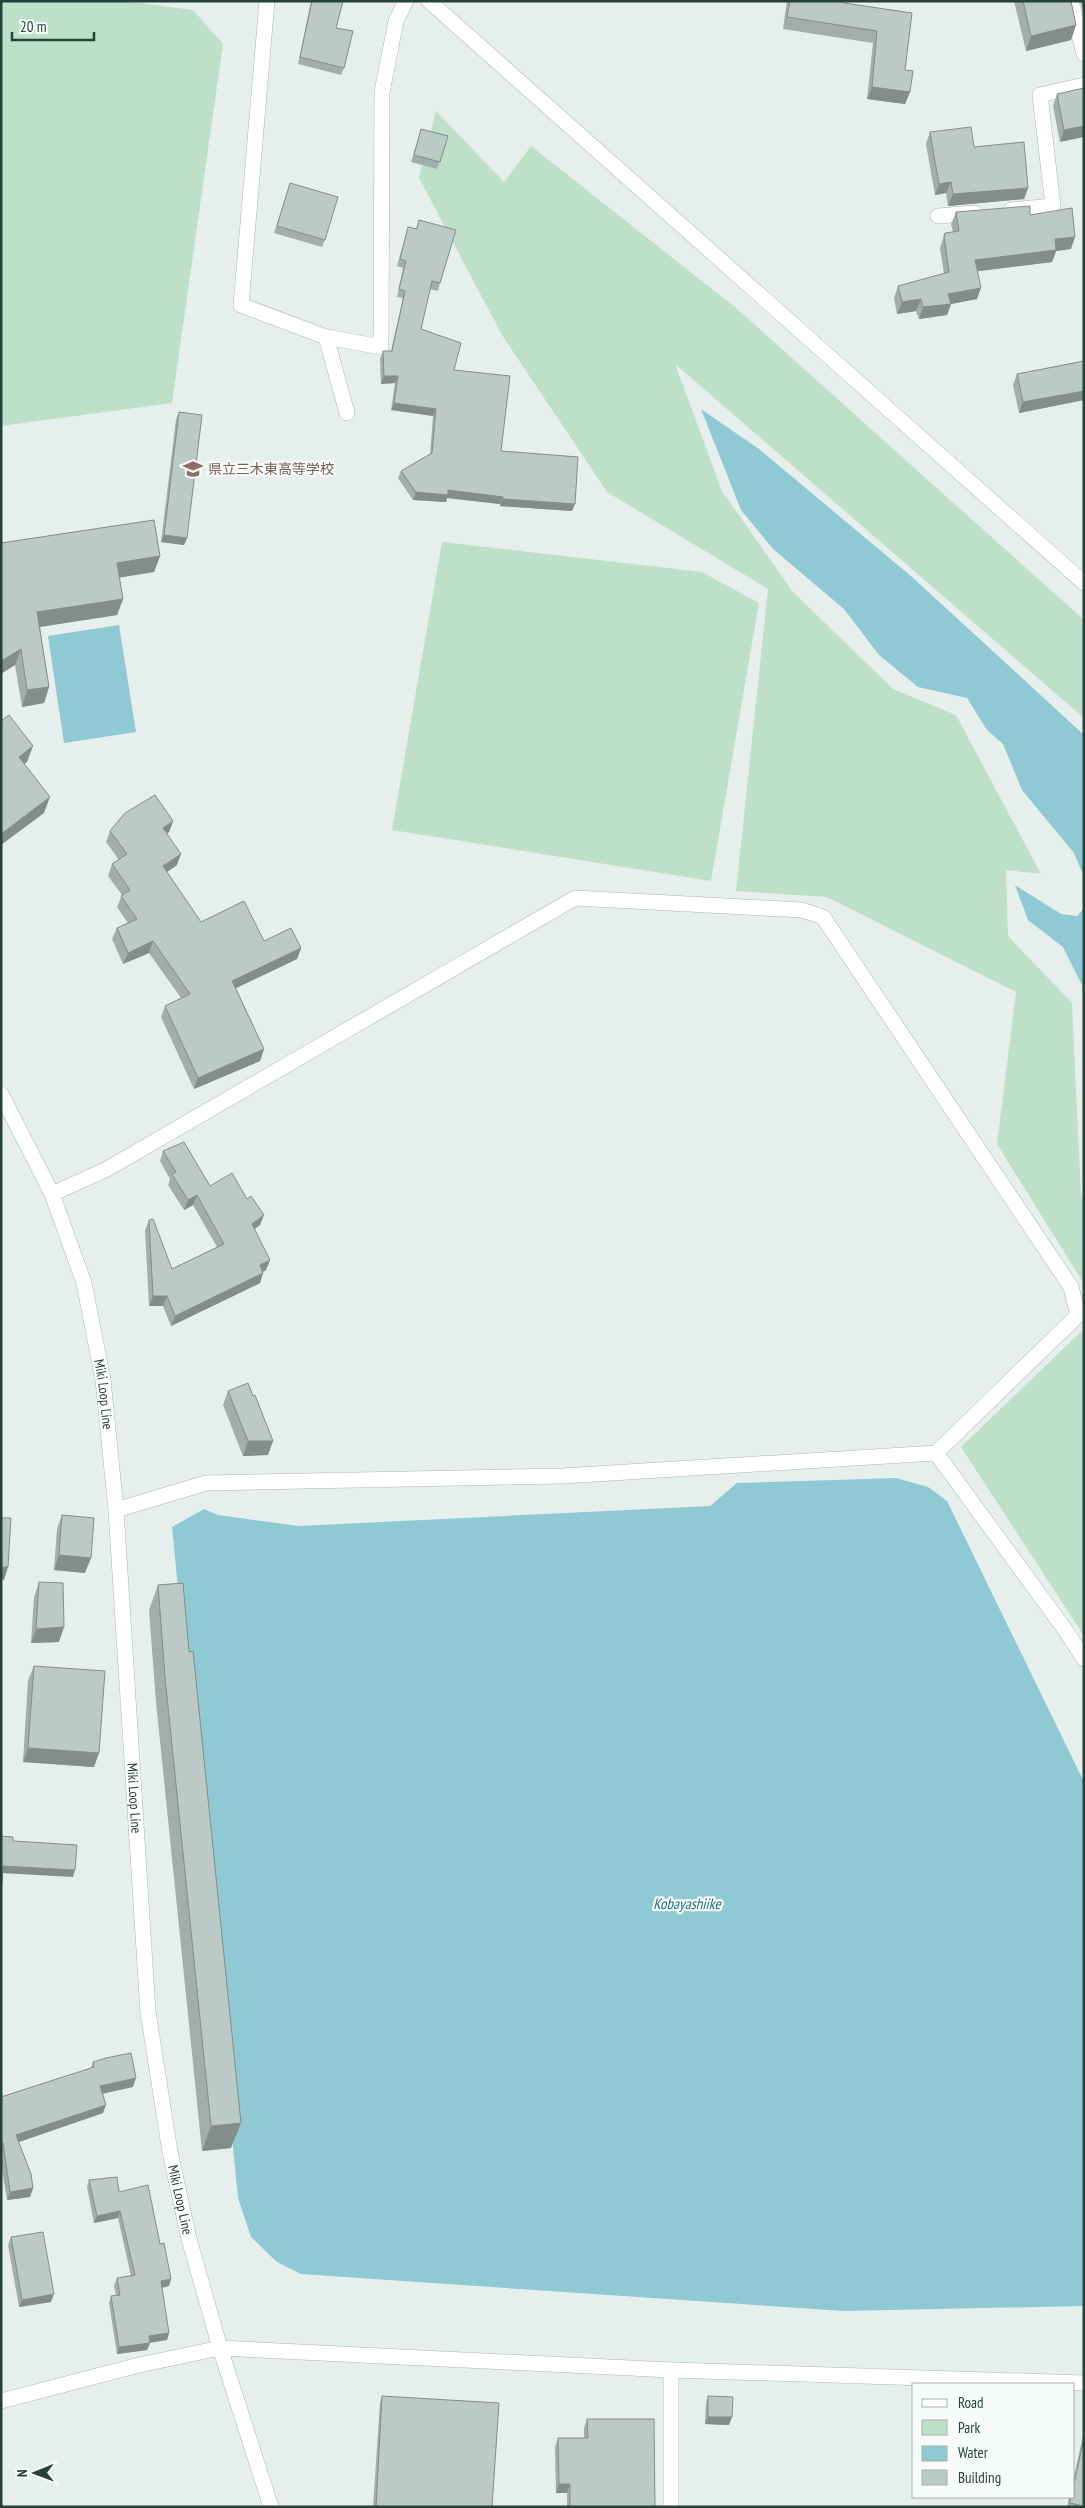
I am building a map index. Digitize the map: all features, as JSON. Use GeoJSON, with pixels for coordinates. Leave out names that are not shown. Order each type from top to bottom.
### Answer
{"type":"FeatureCollection","features":[{"type":"Feature","properties":{"kind":"street"},"geometry":{"type":"LineString","coordinates":[[267,1],[241,305],[326,337],[381,347],[382,92],[396,21],[406,1]]}},
{"type":"Feature","properties":{"kind":"street"},"geometry":{"type":"LineString","coordinates":[[429,1],[1084,583]]}},
{"type":"Feature","properties":{"kind":"street"},"geometry":{"type":"LineString","coordinates":[[1071,1],[1084,54]]}},
{"type":"Feature","properties":{"kind":"street"},"geometry":{"type":"LineString","coordinates":[[938,216],[1053,206],[1040,95],[1084,85]]}},
{"type":"Feature","properties":{"kind":"street"},"geometry":{"type":"LineString","coordinates":[[326,337],[347,413]]}},
{"type":"Feature","properties":{"kind":"street"},"geometry":{"type":"LineString","coordinates":[[52,1194],[116,1164],[575,898],[802,910],[823,917],[1071,1287],[1078,1314],[936,1453],[562,1476],[206,1482],[116,1510]]}},
{"type":"Feature","properties":{"kind":"street","name":"Miki Loop Line"},"geometry":{"type":"LineString","coordinates":[[1,1094],[52,1194],[84,1283],[103,1380],[116,1510],[148,2012],[170,2152],[189,2239],[220,2348],[271,2507]]}},
{"type":"Feature","properties":{"kind":"street"},"geometry":{"type":"LineString","coordinates":[[936,1453],[1066,1631],[1084,1659]]}},
{"type":"Feature","properties":{"kind":"street"},"geometry":{"type":"LineString","coordinates":[[1,2401],[139,2365],[220,2348],[670,2370],[1084,2383]]}},
{"type":"Feature","properties":{"kind":"street"},"geometry":{"type":"LineString","coordinates":[[670,2370],[671,2507]]}},
{"type":"Feature","properties":{"kind":"green space"},"geometry":{"type":"Polygon","coordinates":[[[1,1],[125,1],[193,10],[223,44],[172,403],[1,426],[1,1]]]}},
{"type":"Feature","properties":{"kind":"green space"},"geometry":{"type":"Polygon","coordinates":[[[436,111],[504,182],[531,146],[736,308],[1084,620],[1084,718],[675,364],[722,491],[793,592],[893,689],[956,715],[1041,874],[1006,870],[1008,936],[1072,1003],[1081,1196],[1084,1200],[1084,1284],[997,1144],[1016,992],[827,897],[736,891],[768,589],[607,492],[502,335],[419,178],[436,111]]]}},
{"type":"Feature","properties":{"kind":"green space"},"geometry":{"type":"Polygon","coordinates":[[[442,542],[702,572],[759,603],[711,881],[392,830],[442,542]]]}},
{"type":"Feature","properties":{"kind":"green space"},"geometry":{"type":"Polygon","coordinates":[[[1084,1329],[1084,1636],[961,1447],[1084,1329]]]}},
{"type":"Feature","properties":{"kind":"water"},"geometry":{"type":"Polygon","coordinates":[[[701,409],[759,449],[912,577],[1084,735],[1084,877],[1074,853],[1022,790],[1003,744],[987,730],[967,698],[918,687],[879,655],[844,609],[773,549],[741,510],[701,409]]]}},
{"type":"Feature","properties":{"kind":"water"},"geometry":{"type":"Polygon","coordinates":[[[119,625],[136,732],[64,743],[48,636],[119,625]]]}},
{"type":"Feature","properties":{"kind":"water"},"geometry":{"type":"Polygon","coordinates":[[[1015,885],[1061,914],[1077,916],[1084,908],[1084,1015],[1082,985],[1063,947],[1028,920],[1015,885]]]}},
{"type":"Feature","properties":{"kind":"water","name":"Kobayashiike"},"geometry":{"type":"Polygon","coordinates":[[[896,1478],[928,1487],[947,1501],[1084,1782],[1084,2306],[843,2311],[301,2274],[277,2262],[251,2237],[238,2198],[172,1527],[204,1509],[218,1515],[299,1526],[710,1506],[737,1483],[896,1478]]]}},
{"type":"Feature","properties":{"kind":"building"},"geometry":{"type":"Polygon","coordinates":[[[312,1],[343,1],[336,28],[353,31],[344,68],[300,57],[312,1]]]}},
{"type":"Feature","properties":{"kind":"building"},"geometry":{"type":"Polygon","coordinates":[[[790,1],[844,1],[844,3],[912,13],[905,70],[913,71],[910,92],[872,87],[877,31],[787,17],[790,1]]]}},
{"type":"Feature","properties":{"kind":"building"},"geometry":{"type":"Polygon","coordinates":[[[1023,1],[1071,1],[1076,25],[1031,36],[1023,1]]]}},
{"type":"Feature","properties":{"kind":"building"},"geometry":{"type":"Polygon","coordinates":[[[1084,88],[1084,126],[1064,130],[1057,94],[1084,88]]]}},
{"type":"Feature","properties":{"kind":"building"},"geometry":{"type":"Polygon","coordinates":[[[971,127],[974,147],[1024,142],[1028,188],[953,194],[951,182],[939,184],[930,132],[971,127]]]}},
{"type":"Feature","properties":{"kind":"building"},"geometry":{"type":"Polygon","coordinates":[[[421,129],[448,136],[440,162],[414,155],[421,129]]]}},
{"type":"Feature","properties":{"kind":"building"},"geometry":{"type":"Polygon","coordinates":[[[290,183],[338,197],[325,240],[277,226],[290,183]]]}},
{"type":"Feature","properties":{"kind":"building"},"geometry":{"type":"Polygon","coordinates":[[[1030,206],[1030,215],[1072,208],[1075,237],[1055,239],[1056,250],[975,260],[981,288],[948,294],[951,304],[923,307],[921,299],[902,302],[898,286],[949,272],[944,236],[945,233],[959,231],[956,212],[1030,206]]]}},
{"type":"Feature","properties":{"kind":"building"},"geometry":{"type":"Polygon","coordinates":[[[419,220],[456,230],[440,283],[432,281],[421,329],[461,343],[454,370],[510,376],[501,451],[578,457],[575,504],[503,499],[503,497],[448,490],[448,495],[416,492],[401,471],[432,453],[436,409],[394,403],[398,376],[384,376],[383,351],[392,351],[405,291],[399,289],[406,261],[400,259],[408,227],[417,229],[419,220]]]}},
{"type":"Feature","properties":{"kind":"building"},"geometry":{"type":"Polygon","coordinates":[[[1084,361],[1084,391],[1023,402],[1017,374],[1084,361]]]}},
{"type":"Feature","properties":{"kind":"building"},"geometry":{"type":"Polygon","coordinates":[[[179,412],[202,415],[187,538],[164,535],[179,412]]]}},
{"type":"Feature","properties":{"kind":"building"},"geometry":{"type":"Polygon","coordinates":[[[154,520],[160,556],[117,563],[123,599],[37,612],[49,687],[27,690],[21,649],[1,661],[1,543],[154,520]]]}},
{"type":"Feature","properties":{"kind":"building"},"geometry":{"type":"Polygon","coordinates":[[[9,715],[33,746],[19,757],[50,797],[1,834],[1,721],[9,715]]]}},
{"type":"Feature","properties":{"kind":"building"},"geometry":{"type":"Polygon","coordinates":[[[155,795],[173,821],[163,828],[181,854],[163,866],[201,922],[244,901],[264,941],[291,928],[301,948],[232,981],[264,1049],[198,1078],[165,1006],[190,994],[153,941],[128,953],[117,928],[137,919],[121,896],[130,890],[112,864],[127,854],[110,831],[125,813],[155,795]]]}},
{"type":"Feature","properties":{"kind":"building"},"geometry":{"type":"Polygon","coordinates":[[[184,1142],[210,1186],[232,1173],[247,1199],[251,1196],[264,1215],[252,1224],[270,1260],[260,1265],[263,1273],[175,1316],[167,1296],[153,1296],[149,1220],[153,1219],[172,1269],[224,1244],[197,1195],[188,1200],[172,1174],[176,1172],[163,1151],[184,1142]]]}},
{"type":"Feature","properties":{"kind":"building"},"geometry":{"type":"Polygon","coordinates":[[[248,1383],[253,1396],[255,1395],[273,1441],[248,1441],[228,1391],[248,1383]]]}},
{"type":"Feature","properties":{"kind":"building"},"geometry":{"type":"Polygon","coordinates":[[[62,1515],[94,1518],[91,1558],[59,1555],[62,1515]]]}},
{"type":"Feature","properties":{"kind":"building"},"geometry":{"type":"Polygon","coordinates":[[[1,1518],[11,1518],[8,1567],[1,1567],[1,1518]]]}},
{"type":"Feature","properties":{"kind":"building"},"geometry":{"type":"Polygon","coordinates":[[[39,1582],[63,1583],[64,1627],[36,1629],[39,1582]]]}},
{"type":"Feature","properties":{"kind":"building"},"geometry":{"type":"Polygon","coordinates":[[[183,1583],[189,1652],[193,1651],[241,2123],[211,2126],[165,1677],[158,1585],[183,1583]]]}},
{"type":"Feature","properties":{"kind":"building"},"geometry":{"type":"Polygon","coordinates":[[[34,1666],[105,1671],[99,1753],[28,1748],[34,1666]]]}},
{"type":"Feature","properties":{"kind":"building"},"geometry":{"type":"Polygon","coordinates":[[[1,1836],[13,1837],[13,1841],[77,1845],[75,1870],[3,1866],[1,1883],[1,1836]]]}},
{"type":"Feature","properties":{"kind":"building"},"geometry":{"type":"Polygon","coordinates":[[[131,2053],[136,2078],[100,2086],[106,2105],[16,2135],[31,2174],[33,2188],[10,2192],[3,2143],[1,2144],[1,2097],[94,2067],[93,2062],[131,2053]]]}},
{"type":"Feature","properties":{"kind":"building"},"geometry":{"type":"Polygon","coordinates":[[[117,2177],[119,2192],[148,2185],[160,2244],[164,2243],[171,2279],[161,2281],[169,2333],[149,2336],[150,2343],[119,2347],[111,2296],[120,2295],[117,2278],[135,2275],[120,2211],[97,2216],[89,2180],[117,2177]]]}},
{"type":"Feature","properties":{"kind":"building"},"geometry":{"type":"Polygon","coordinates":[[[43,2232],[54,2294],[22,2300],[11,2237],[43,2232]]]}},
{"type":"Feature","properties":{"kind":"building"},"geometry":{"type":"Polygon","coordinates":[[[382,2396],[499,2403],[492,2507],[376,2507],[382,2396]]]}},
{"type":"Feature","properties":{"kind":"building"},"geometry":{"type":"Polygon","coordinates":[[[708,2396],[733,2397],[732,2417],[708,2417],[708,2396]]]}},
{"type":"Feature","properties":{"kind":"building"},"geometry":{"type":"Polygon","coordinates":[[[587,2419],[654,2419],[655,2507],[570,2507],[570,2484],[559,2484],[558,2438],[588,2438],[587,2419]]]}},
{"type":"Feature","properties":{"kind":"building"},"geometry":{"type":"Polygon","coordinates":[[[1084,2438],[1084,2506],[1070,2503],[1071,2498],[1075,2498],[1075,2479],[1084,2438]]]}},
{"type":"Feature","properties":{"kind":"place","name":"県立三木東高等学校"},"geometry":{"type":"Point","coordinates":[193,469]}}]}
